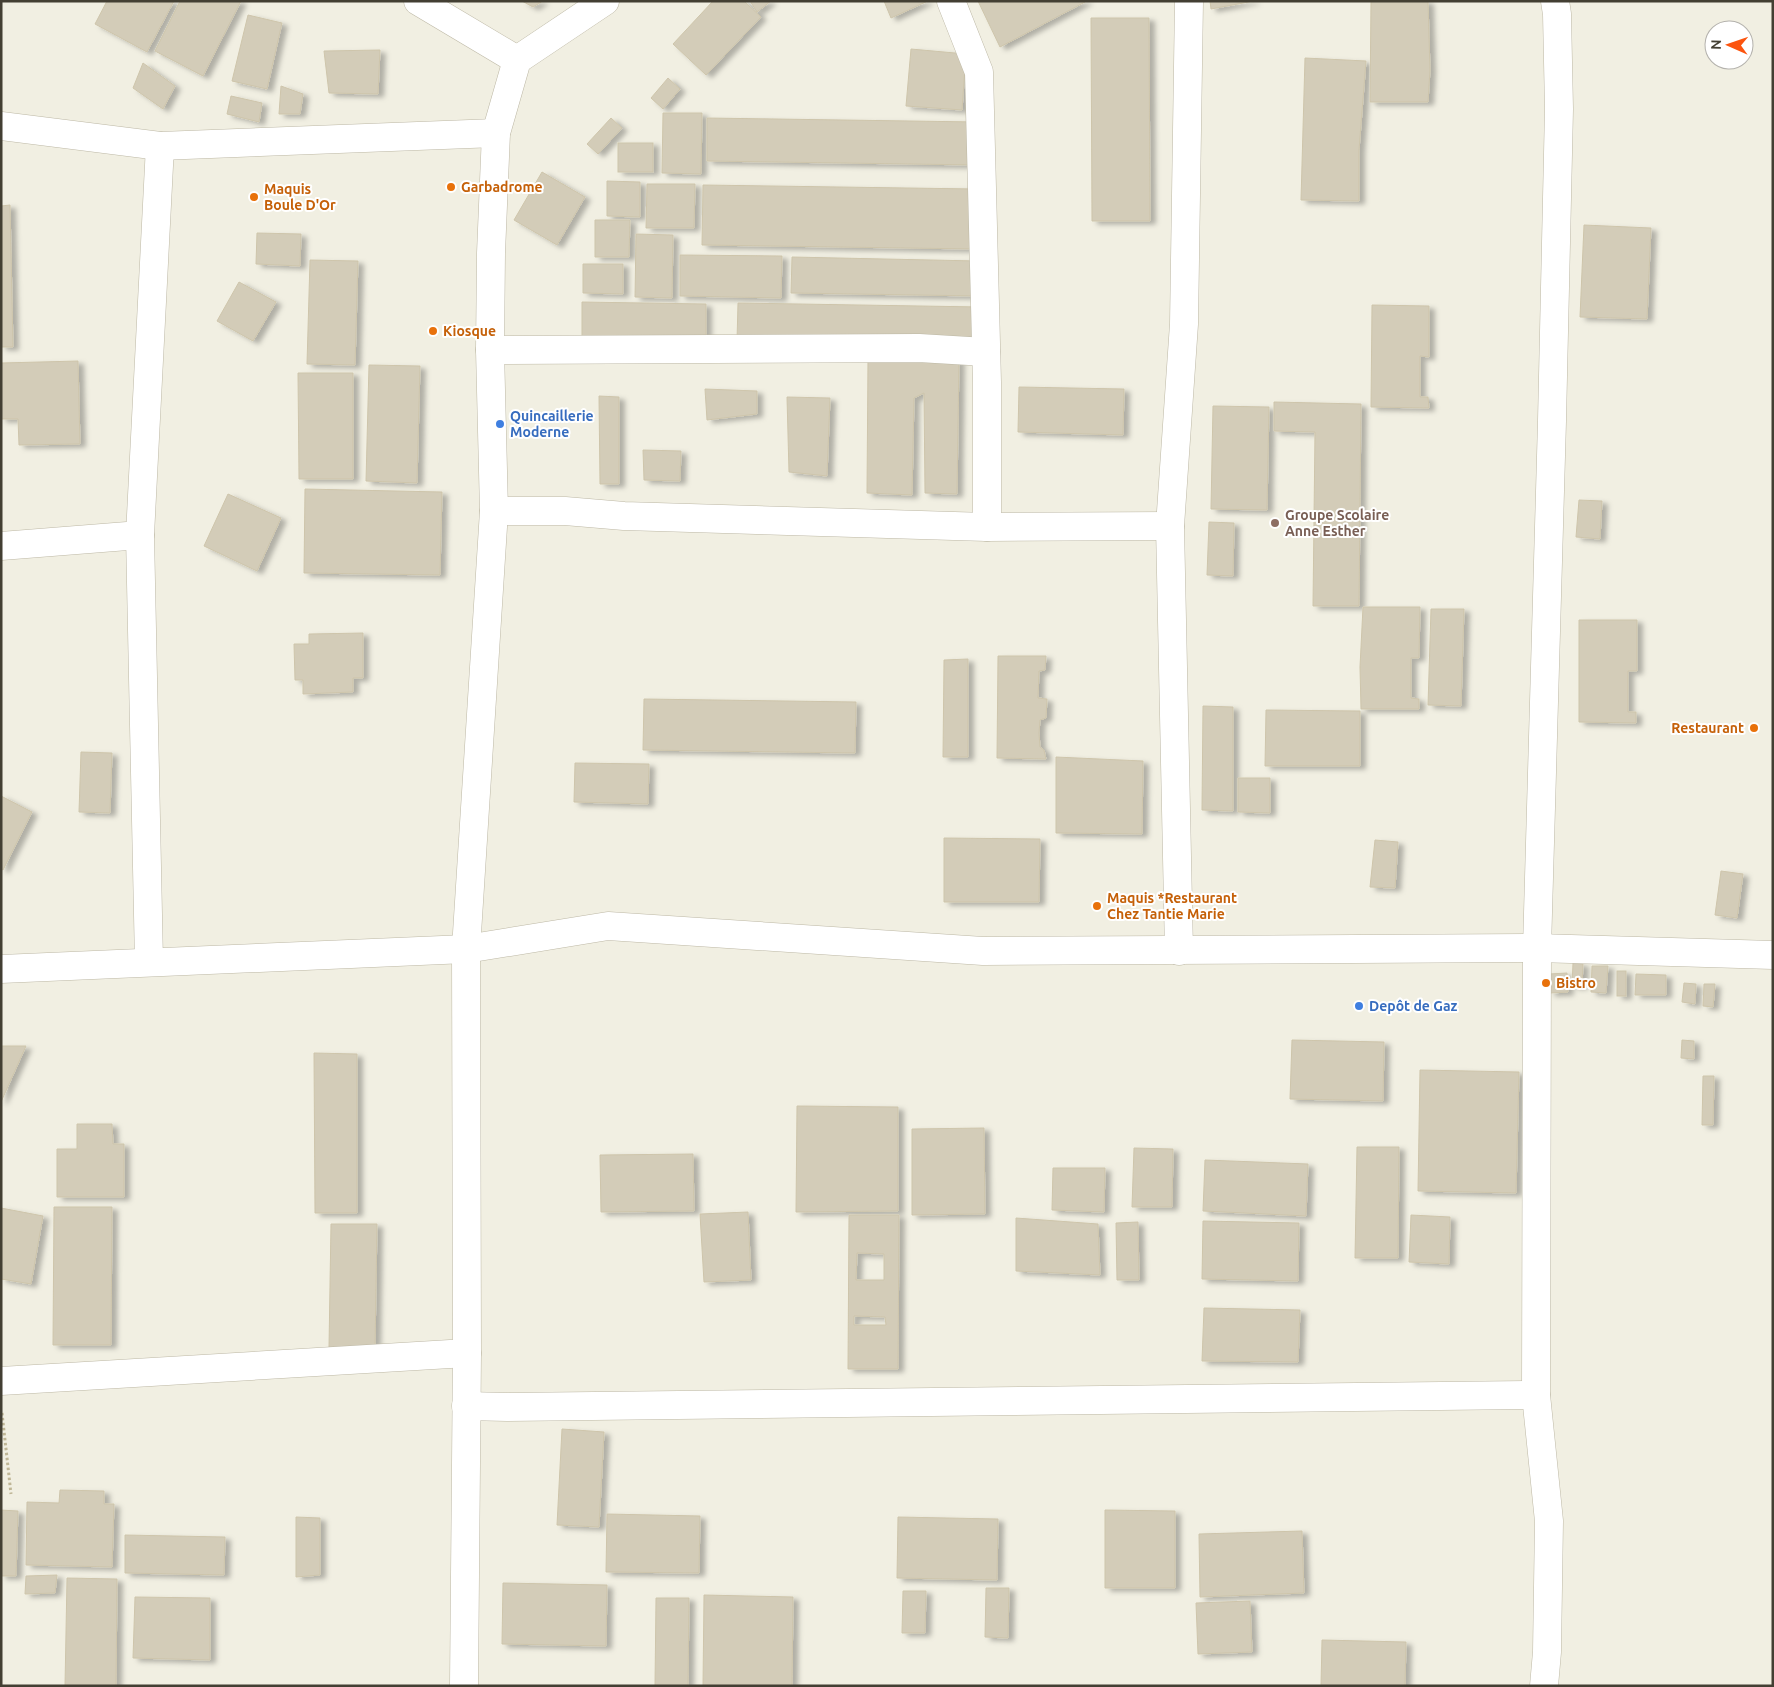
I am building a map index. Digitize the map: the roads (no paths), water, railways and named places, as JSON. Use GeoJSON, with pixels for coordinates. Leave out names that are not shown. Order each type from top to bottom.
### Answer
{"type":"FeatureCollection","features":[{"type":"Feature","properties":{"kind":"street"},"geometry":{"type":"LineString","coordinates":[[418,1],[517,60]]}},
{"type":"Feature","properties":{"kind":"street"},"geometry":{"type":"LineString","coordinates":[[464,1686],[467,1353],[466,949],[494,511],[490,350],[491,253],[496,133],[517,60],[605,1]]}},
{"type":"Feature","properties":{"kind":"street"},"geometry":{"type":"LineString","coordinates":[[951,1],[979,72],[986,352],[987,527]]}},
{"type":"Feature","properties":{"kind":"street"},"geometry":{"type":"LineString","coordinates":[[1179,951],[1170,526],[1184,324],[1189,1]]}},
{"type":"Feature","properties":{"kind":"street"},"geometry":{"type":"LineString","coordinates":[[1544,1686],[1547,1652],[1549,1521],[1536,1396],[1537,948],[1559,109],[1557,14],[1555,1]]}},
{"type":"Feature","properties":{"kind":"street"},"geometry":{"type":"LineString","coordinates":[[1,126],[160,146],[496,133]]}},
{"type":"Feature","properties":{"kind":"street"},"geometry":{"type":"LineString","coordinates":[[149,962],[140,535],[160,146]]}},
{"type":"Feature","properties":{"kind":"street"},"geometry":{"type":"LineString","coordinates":[[490,350],[918,348],[986,352]]}},
{"type":"Feature","properties":{"kind":"street"},"geometry":{"type":"LineString","coordinates":[[494,511],[565,511],[643,516],[987,527],[1170,526]]}},
{"type":"Feature","properties":{"kind":"street"},"geometry":{"type":"LineString","coordinates":[[1,546],[140,535]]}},
{"type":"Feature","properties":{"kind":"street"},"geometry":{"type":"LineString","coordinates":[[1,969],[466,949],[608,926],[983,950],[1179,951],[1537,948],[1773,955]]}},
{"type":"Feature","properties":{"kind":"street"},"geometry":{"type":"LineString","coordinates":[[1,1381],[467,1353]]}},
{"type":"Feature","properties":{"kind":"street"},"geometry":{"type":"LineString","coordinates":[[466,1406],[1536,1396]]}},
{"type":"Feature","properties":{"kind":"place","name":"Garbadrome"},"geometry":{"type":"Point","coordinates":[451,187]}},
{"type":"Feature","properties":{"kind":"place","name":"Maquis Boule D'Or"},"geometry":{"type":"Point","coordinates":[254,197]}},
{"type":"Feature","properties":{"kind":"place","name":"Kiosque"},"geometry":{"type":"Point","coordinates":[433,331]}},
{"type":"Feature","properties":{"kind":"place","name":"Quincaillerie Moderne"},"geometry":{"type":"Point","coordinates":[500,424]}},
{"type":"Feature","properties":{"kind":"place","name":"Groupe Scolaire Anne Esther"},"geometry":{"type":"Point","coordinates":[1275,523]}},
{"type":"Feature","properties":{"kind":"place","name":"Restaurant"},"geometry":{"type":"Point","coordinates":[1754,728]}},
{"type":"Feature","properties":{"kind":"place","name":"Maquis *Restaurant Chez Tantie Marie"},"geometry":{"type":"Point","coordinates":[1097,906]}},
{"type":"Feature","properties":{"kind":"place","name":"Bistro"},"geometry":{"type":"Point","coordinates":[1546,983]}},
{"type":"Feature","properties":{"kind":"place","name":"Depôt de Gaz"},"geometry":{"type":"Point","coordinates":[1359,1006]}}]}
